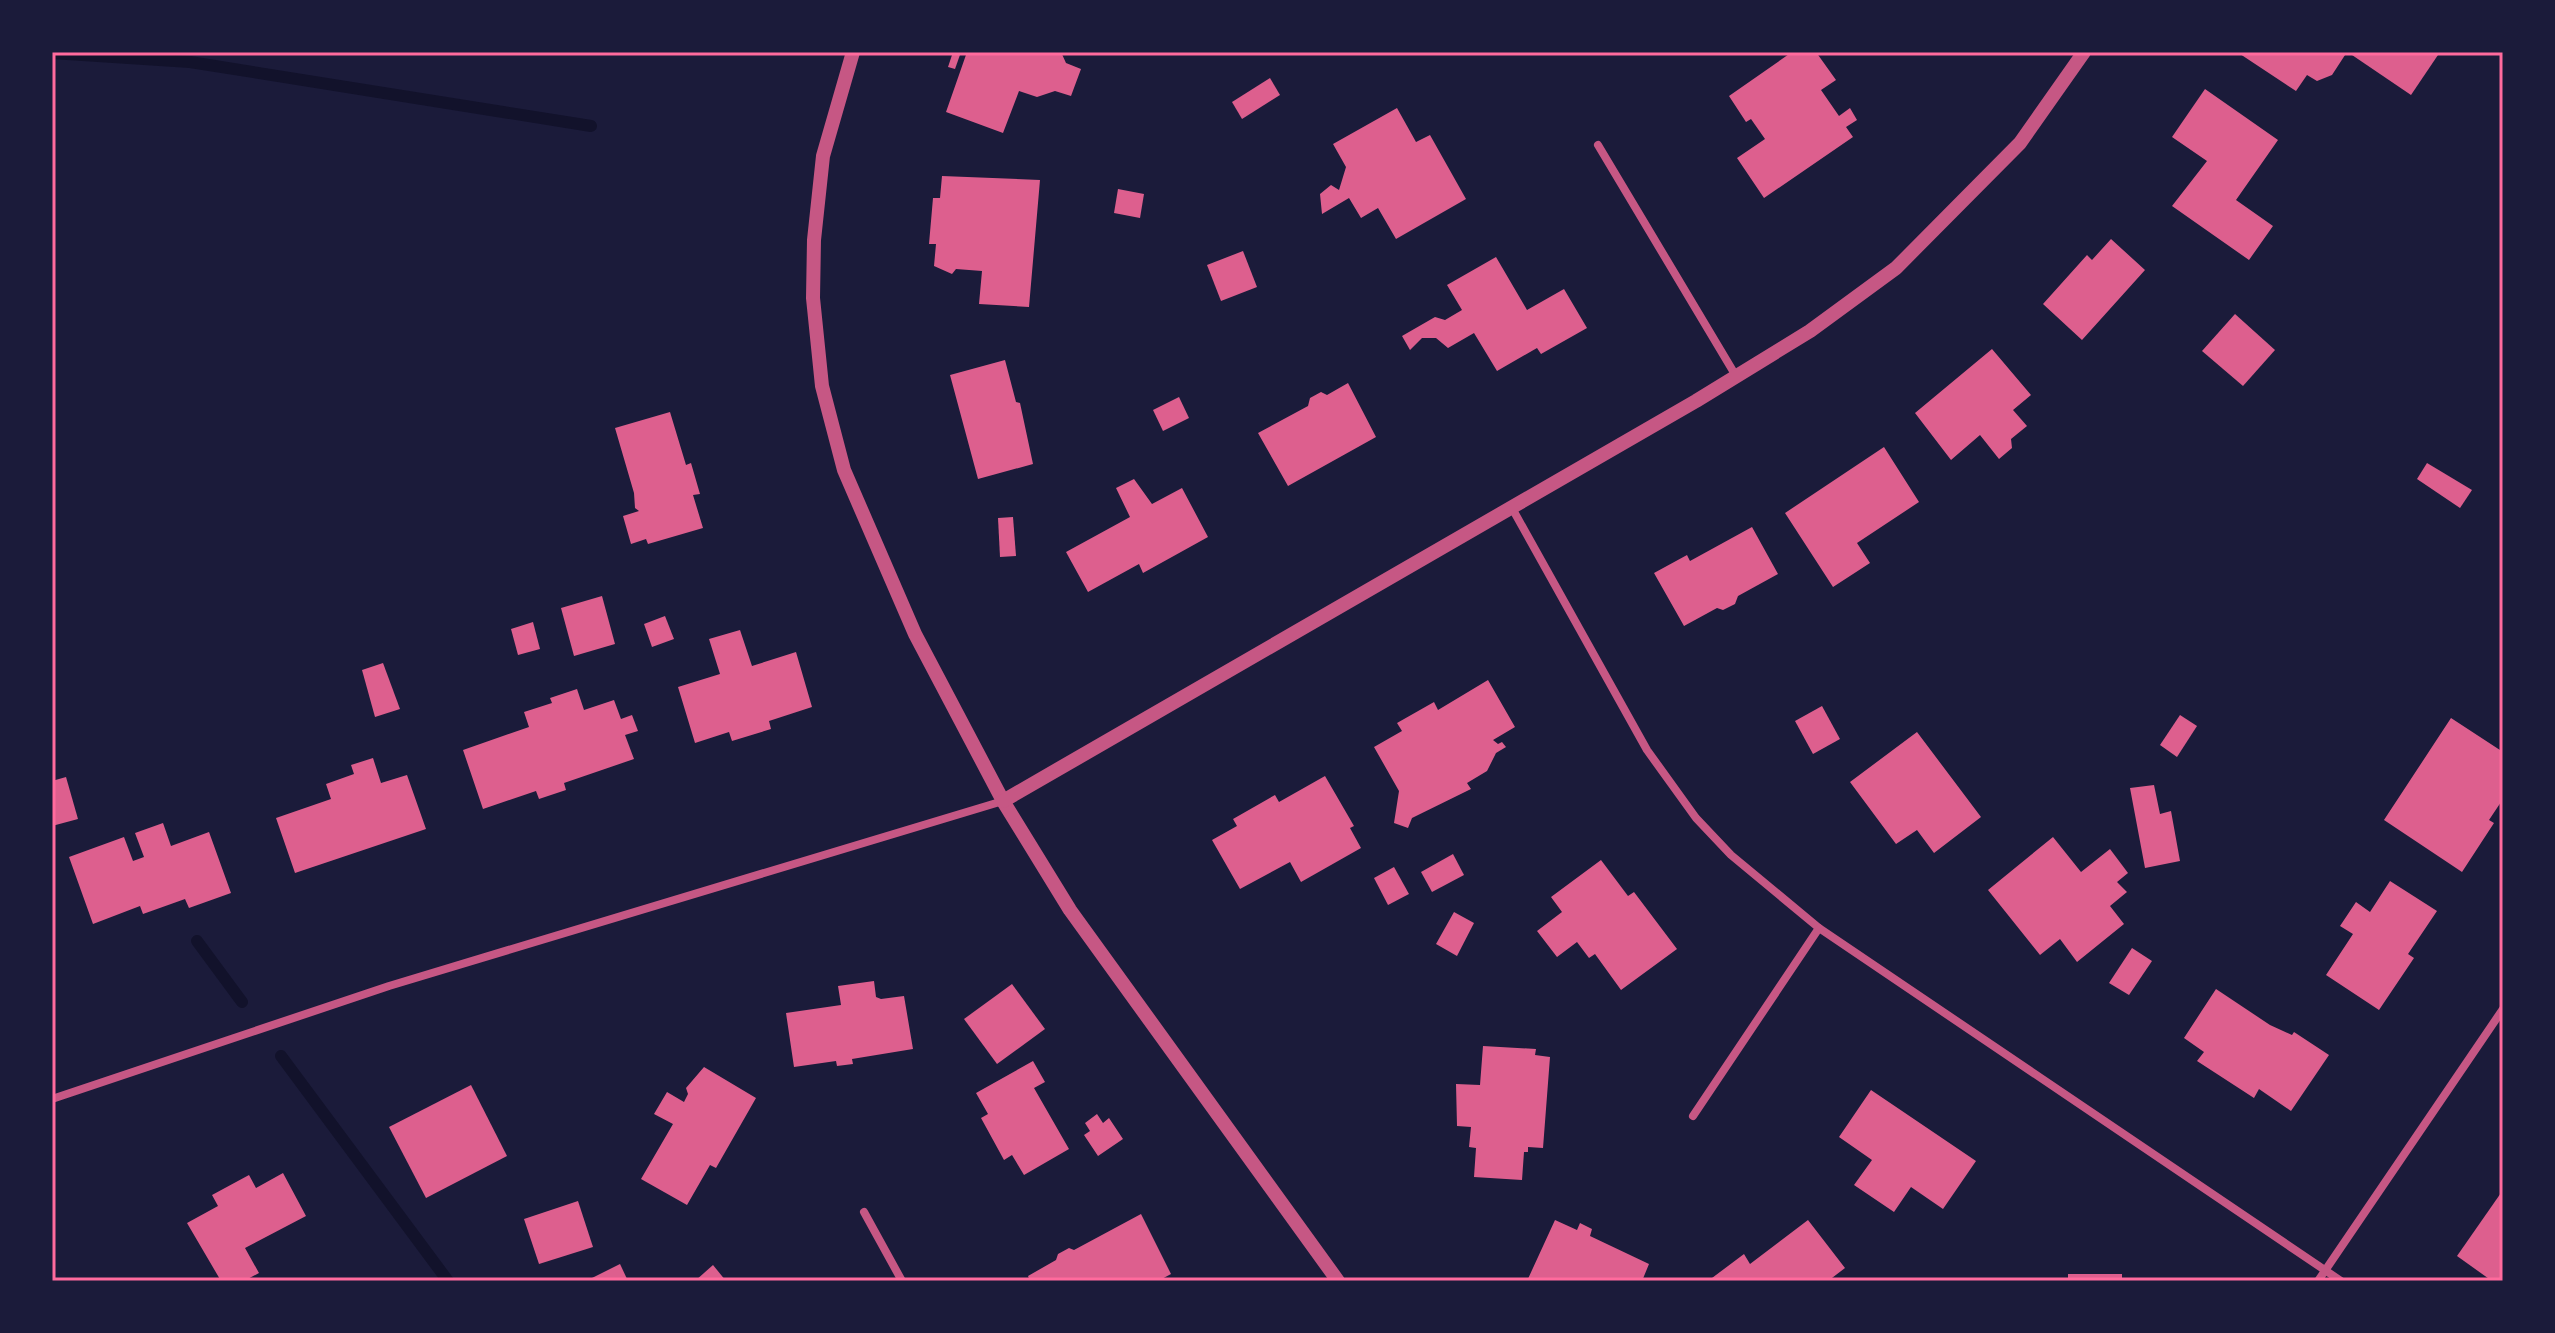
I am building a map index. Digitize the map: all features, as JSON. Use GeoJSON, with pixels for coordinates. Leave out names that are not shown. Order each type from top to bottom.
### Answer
{"type":"FeatureCollection","features":[{"type":"Feature","properties":{"kind":"street"},"geometry":{"type":"LineString","coordinates":[[853,52],[823,156],[816,213],[813,298],[822,386],[844,470],[915,634],[1003,801],[1070,910],[1338,1281]]}},
{"type":"Feature","properties":{"kind":"street"},"geometry":{"type":"LineString","coordinates":[[52,1099],[389,986],[934,825],[1003,801],[1512,508],[1810,331],[1896,268],[2020,143],[2084,52]]}},
{"type":"Feature","properties":{"kind":"street"},"geometry":{"type":"LineString","coordinates":[[1598,145],[1736,376]]}},
{"type":"Feature","properties":{"kind":"street"},"geometry":{"type":"LineString","coordinates":[[1512,508],[1670,785],[1731,855],[1819,928],[2341,1281]]}},
{"type":"Feature","properties":{"kind":"street"},"geometry":{"type":"LineString","coordinates":[[1693,1116],[1819,928]]}},
{"type":"Feature","properties":{"kind":"street"},"geometry":{"type":"LineString","coordinates":[[2318,1281],[2503,1009]]}},
{"type":"Feature","properties":{"kind":"street"},"geometry":{"type":"LineString","coordinates":[[864,1212],[902,1281]]}},
{"type":"Feature","properties":{"kind":"building"},"geometry":{"type":"Polygon","coordinates":[[[953,52],[961,52],[955,69],[948,67],[953,52]]]}},
{"type":"Feature","properties":{"kind":"building"},"geometry":{"type":"Polygon","coordinates":[[[967,52],[1061,52],[1066,63],[1081,69],[1071,96],[1055,91],[1037,97],[1019,91],[1003,133],[946,112],[967,52]]]}},
{"type":"Feature","properties":{"kind":"building"},"geometry":{"type":"Polygon","coordinates":[[[1792,52],[1816,52],[1836,80],[1821,90],[1839,116],[1850,108],[1857,120],[1846,127],[1853,137],[1764,198],[1737,158],[1765,139],[1751,119],[1746,122],[1729,96],[1792,52]]]}},
{"type":"Feature","properties":{"kind":"building"},"geometry":{"type":"Polygon","coordinates":[[[2237,52],[2347,52],[2332,75],[2317,81],[2307,75],[2296,91],[2237,52]]]}},
{"type":"Feature","properties":{"kind":"building"},"geometry":{"type":"Polygon","coordinates":[[[2354,52],[2440,52],[2411,95],[2352,55],[2354,52]]]}},
{"type":"Feature","properties":{"kind":"building"},"geometry":{"type":"Polygon","coordinates":[[[1270,78],[1280,95],[1242,119],[1232,102],[1270,78]]]}},
{"type":"Feature","properties":{"kind":"building"},"geometry":{"type":"Polygon","coordinates":[[[2205,89],[2278,140],[2236,200],[2273,226],[2249,260],[2172,206],[2207,161],[2172,137],[2205,89]]]}},
{"type":"Feature","properties":{"kind":"building"},"geometry":{"type":"Polygon","coordinates":[[[1397,108],[1416,142],[1430,135],[1466,199],[1396,239],[1378,208],[1361,218],[1349,198],[1322,214],[1320,194],[1331,185],[1339,190],[1346,167],[1333,144],[1397,108]]]}},
{"type":"Feature","properties":{"kind":"building"},"geometry":{"type":"Polygon","coordinates":[[[942,176],[1040,180],[1029,307],[979,304],[982,271],[956,269],[952,274],[934,266],[936,244],[929,244],[933,198],[940,198],[942,176]]]}},
{"type":"Feature","properties":{"kind":"building"},"geometry":{"type":"Polygon","coordinates":[[[1118,189],[1144,194],[1140,218],[1114,213],[1118,189]]]}},
{"type":"Feature","properties":{"kind":"building"},"geometry":{"type":"Polygon","coordinates":[[[2111,239],[2145,270],[2082,340],[2043,304],[2087,255],[2092,260],[2111,239]]]}},
{"type":"Feature","properties":{"kind":"building"},"geometry":{"type":"Polygon","coordinates":[[[1243,251],[1257,287],[1221,301],[1207,265],[1243,251]]]}},
{"type":"Feature","properties":{"kind":"building"},"geometry":{"type":"Polygon","coordinates":[[[1496,257],[1527,310],[1564,289],[1587,328],[1541,354],[1537,348],[1497,371],[1474,333],[1448,348],[1436,338],[1422,338],[1410,350],[1402,336],[1435,317],[1445,320],[1462,310],[1447,285],[1496,257]]]}},
{"type":"Feature","properties":{"kind":"building"},"geometry":{"type":"Polygon","coordinates":[[[2235,314],[2275,350],[2243,386],[2202,351],[2235,314]]]}},
{"type":"Feature","properties":{"kind":"building"},"geometry":{"type":"Polygon","coordinates":[[[1992,349],[2031,395],[2013,410],[2027,426],[2011,439],[2012,448],[1999,459],[1980,435],[1951,460],[1915,413],[1992,349]]]}},
{"type":"Feature","properties":{"kind":"building"},"geometry":{"type":"Polygon","coordinates":[[[1005,360],[1016,402],[1020,403],[1033,464],[978,479],[950,375],[1005,360]]]}},
{"type":"Feature","properties":{"kind":"building"},"geometry":{"type":"Polygon","coordinates":[[[1348,383],[1376,437],[1288,486],[1258,433],[1308,406],[1310,398],[1321,392],[1327,395],[1348,383]]]}},
{"type":"Feature","properties":{"kind":"building"},"geometry":{"type":"Polygon","coordinates":[[[1179,397],[1189,418],[1163,431],[1153,410],[1179,397]]]}},
{"type":"Feature","properties":{"kind":"building"},"geometry":{"type":"Polygon","coordinates":[[[670,412],[686,465],[691,463],[700,494],[693,495],[703,528],[648,544],[646,539],[631,544],[623,516],[639,511],[635,508],[634,493],[615,428],[670,412]]]}},
{"type":"Feature","properties":{"kind":"building"},"geometry":{"type":"Polygon","coordinates":[[[1884,447],[1919,502],[1857,543],[1870,563],[1833,587],[1785,513],[1884,447]]]}},
{"type":"Feature","properties":{"kind":"building"},"geometry":{"type":"Polygon","coordinates":[[[2427,463],[2472,490],[2460,508],[2417,479],[2427,463]]]}},
{"type":"Feature","properties":{"kind":"building"},"geometry":{"type":"Polygon","coordinates":[[[1134,479],[1152,504],[1182,488],[1208,537],[1143,573],[1139,564],[1088,592],[1066,552],[1130,517],[1116,488],[1134,479]]]}},
{"type":"Feature","properties":{"kind":"building"},"geometry":{"type":"Polygon","coordinates":[[[1013,517],[1016,556],[1000,557],[998,518],[1013,517]]]}},
{"type":"Feature","properties":{"kind":"building"},"geometry":{"type":"Polygon","coordinates":[[[1752,527],[1778,574],[1738,596],[1735,604],[1723,610],[1717,608],[1684,626],[1654,573],[1687,555],[1690,561],[1752,527]]]}},
{"type":"Feature","properties":{"kind":"building"},"geometry":{"type":"Polygon","coordinates":[[[602,596],[615,644],[574,656],[561,608],[602,596]]]}},
{"type":"Feature","properties":{"kind":"building"},"geometry":{"type":"Polygon","coordinates":[[[665,616],[674,639],[652,647],[644,624],[665,616]]]}},
{"type":"Feature","properties":{"kind":"building"},"geometry":{"type":"Polygon","coordinates":[[[533,622],[540,649],[518,655],[511,629],[533,622]]]}},
{"type":"Feature","properties":{"kind":"building"},"geometry":{"type":"Polygon","coordinates":[[[740,630],[752,666],[796,652],[812,707],[769,721],[771,729],[732,741],[729,732],[695,743],[678,687],[720,674],[709,639],[740,630]]]}},
{"type":"Feature","properties":{"kind":"building"},"geometry":{"type":"Polygon","coordinates":[[[383,663],[400,709],[375,717],[362,670],[383,663]]]}},
{"type":"Feature","properties":{"kind":"building"},"geometry":{"type":"Polygon","coordinates":[[[1488,680],[1515,727],[1493,740],[1498,744],[1502,742],[1506,747],[1496,753],[1487,771],[1467,783],[1471,789],[1412,818],[1408,828],[1394,823],[1399,791],[1374,747],[1402,731],[1397,723],[1434,702],[1438,710],[1488,680]]]}},
{"type":"Feature","properties":{"kind":"building"},"geometry":{"type":"Polygon","coordinates":[[[577,689],[584,710],[614,700],[621,719],[632,715],[638,731],[625,735],[634,759],[564,783],[566,790],[539,799],[536,791],[483,809],[463,750],[529,727],[524,712],[552,703],[550,698],[577,689]]]}},
{"type":"Feature","properties":{"kind":"building"},"geometry":{"type":"Polygon","coordinates":[[[1822,706],[1840,739],[1813,754],[1795,721],[1822,706]]]}},
{"type":"Feature","properties":{"kind":"building"},"geometry":{"type":"Polygon","coordinates":[[[2180,715],[2197,726],[2177,757],[2160,745],[2180,715]]]}},
{"type":"Feature","properties":{"kind":"building"},"geometry":{"type":"Polygon","coordinates":[[[2451,718],[2503,752],[2503,799],[2489,820],[2494,823],[2462,872],[2384,820],[2451,718]]]}},
{"type":"Feature","properties":{"kind":"building"},"geometry":{"type":"Polygon","coordinates":[[[1917,732],[1981,817],[1934,853],[1917,830],[1896,844],[1850,782],[1917,732]]]}},
{"type":"Feature","properties":{"kind":"building"},"geometry":{"type":"Polygon","coordinates":[[[373,758],[381,783],[407,775],[426,829],[295,873],[276,818],[331,799],[326,784],[354,774],[351,765],[373,758]]]}},
{"type":"Feature","properties":{"kind":"building"},"geometry":{"type":"Polygon","coordinates":[[[1325,776],[1354,826],[1350,828],[1361,848],[1301,882],[1290,862],[1240,889],[1212,840],[1237,826],[1233,819],[1275,795],[1279,802],[1325,776]]]}},
{"type":"Feature","properties":{"kind":"building"},"geometry":{"type":"Polygon","coordinates":[[[66,777],[78,819],[52,826],[52,781],[66,777]]]}},
{"type":"Feature","properties":{"kind":"building"},"geometry":{"type":"Polygon","coordinates":[[[2154,785],[2160,814],[2171,811],[2180,861],[2145,868],[2130,788],[2154,785]]]}},
{"type":"Feature","properties":{"kind":"building"},"geometry":{"type":"Polygon","coordinates":[[[163,823],[171,846],[209,832],[231,893],[189,908],[185,899],[143,914],[140,906],[93,924],[69,857],[124,837],[133,861],[144,857],[135,833],[163,823]]]}},
{"type":"Feature","properties":{"kind":"building"},"geometry":{"type":"Polygon","coordinates":[[[2053,837],[2081,872],[2110,849],[2128,873],[2117,882],[2127,892],[2110,906],[2124,924],[2077,962],[2060,939],[2040,955],[1988,890],[2053,837]]]}},
{"type":"Feature","properties":{"kind":"building"},"geometry":{"type":"Polygon","coordinates":[[[1453,854],[1464,875],[1432,892],[1421,872],[1453,854]]]}},
{"type":"Feature","properties":{"kind":"building"},"geometry":{"type":"Polygon","coordinates":[[[1601,860],[1628,896],[1634,892],[1677,949],[1621,990],[1595,954],[1589,958],[1577,942],[1557,957],[1537,931],[1562,912],[1551,897],[1601,860]]]}},
{"type":"Feature","properties":{"kind":"building"},"geometry":{"type":"Polygon","coordinates":[[[1394,867],[1409,894],[1388,905],[1374,878],[1394,867]]]}},
{"type":"Feature","properties":{"kind":"building"},"geometry":{"type":"Polygon","coordinates":[[[2390,881],[2437,911],[2408,954],[2414,958],[2379,1010],[2326,975],[2353,934],[2340,926],[2356,902],[2370,912],[2390,881]]]}},
{"type":"Feature","properties":{"kind":"building"},"geometry":{"type":"Polygon","coordinates":[[[1454,912],[1474,923],[1457,956],[1436,944],[1454,912]]]}},
{"type":"Feature","properties":{"kind":"building"},"geometry":{"type":"Polygon","coordinates":[[[2132,948],[2152,961],[2129,995],[2109,983],[2132,948]]]}},
{"type":"Feature","properties":{"kind":"building"},"geometry":{"type":"Polygon","coordinates":[[[874,981],[876,997],[904,996],[913,1049],[852,1059],[853,1064],[837,1066],[836,1061],[794,1067],[786,1013],[841,1005],[838,986],[874,981]]]}},
{"type":"Feature","properties":{"kind":"building"},"geometry":{"type":"Polygon","coordinates":[[[1012,984],[1045,1029],[997,1064],[964,1019],[1012,984]]]}},
{"type":"Feature","properties":{"kind":"building"},"geometry":{"type":"Polygon","coordinates":[[[2216,989],[2270,1025],[2292,1035],[2294,1032],[2329,1055],[2291,1111],[2259,1089],[2254,1098],[2197,1061],[2204,1052],[2184,1038],[2216,989]]]}},
{"type":"Feature","properties":{"kind":"building"},"geometry":{"type":"Polygon","coordinates":[[[1483,1046],[1536,1049],[1535,1055],[1550,1057],[1543,1148],[1528,1147],[1528,1152],[1524,1152],[1522,1180],[1474,1177],[1476,1148],[1469,1147],[1471,1127],[1457,1126],[1456,1084],[1480,1085],[1483,1046]]]}},
{"type":"Feature","properties":{"kind":"building"},"geometry":{"type":"Polygon","coordinates":[[[1033,1061],[1045,1082],[1034,1088],[1069,1149],[1024,1175],[1012,1155],[1004,1160],[981,1118],[988,1114],[976,1093],[1033,1061]]]}},
{"type":"Feature","properties":{"kind":"building"},"geometry":{"type":"Polygon","coordinates":[[[704,1067],[756,1098],[716,1168],[710,1165],[687,1205],[641,1179],[673,1124],[654,1114],[667,1092],[684,1102],[688,1094],[686,1088],[704,1067]]]}},
{"type":"Feature","properties":{"kind":"building"},"geometry":{"type":"Polygon","coordinates":[[[471,1085],[507,1156],[426,1198],[389,1127],[471,1085]]]}},
{"type":"Feature","properties":{"kind":"building"},"geometry":{"type":"Polygon","coordinates":[[[1871,1090],[1976,1161],[1943,1209],[1911,1187],[1894,1212],[1854,1185],[1872,1160],[1839,1137],[1871,1090]]]}},
{"type":"Feature","properties":{"kind":"building"},"geometry":{"type":"Polygon","coordinates":[[[1097,1114],[1103,1123],[1109,1118],[1123,1139],[1098,1156],[1084,1135],[1090,1131],[1085,1123],[1097,1114]]]}},
{"type":"Feature","properties":{"kind":"building"},"geometry":{"type":"Polygon","coordinates":[[[283,1173],[306,1216],[245,1248],[259,1273],[244,1281],[221,1281],[187,1223],[218,1206],[212,1195],[249,1175],[256,1188],[283,1173]]]}},
{"type":"Feature","properties":{"kind":"building"},"geometry":{"type":"Polygon","coordinates":[[[2503,1190],[2503,1281],[2492,1281],[2457,1256],[2503,1190]]]}},
{"type":"Feature","properties":{"kind":"building"},"geometry":{"type":"Polygon","coordinates":[[[578,1201],[593,1247],[539,1264],[524,1219],[578,1201]]]}},
{"type":"Feature","properties":{"kind":"building"},"geometry":{"type":"Polygon","coordinates":[[[1141,1214],[1171,1274],[1158,1281],[1030,1281],[1028,1276],[1056,1260],[1058,1254],[1069,1248],[1074,1250],[1141,1214]]]}},
{"type":"Feature","properties":{"kind":"building"},"geometry":{"type":"Polygon","coordinates":[[[1555,1220],[1577,1230],[1580,1223],[1592,1229],[1590,1236],[1649,1264],[1642,1281],[1527,1281],[1555,1220]]]}},
{"type":"Feature","properties":{"kind":"building"},"geometry":{"type":"Polygon","coordinates":[[[1808,1220],[1845,1268],[1828,1281],[1708,1281],[1744,1254],[1750,1264],[1808,1220]]]}},
{"type":"Feature","properties":{"kind":"building"},"geometry":{"type":"Polygon","coordinates":[[[620,1264],[628,1281],[586,1281],[620,1264]]]}},
{"type":"Feature","properties":{"kind":"building"},"geometry":{"type":"Polygon","coordinates":[[[713,1265],[726,1281],[695,1281],[713,1265]]]}},
{"type":"Feature","properties":{"kind":"building"},"geometry":{"type":"Polygon","coordinates":[[[2068,1274],[2122,1274],[2122,1281],[2068,1281],[2068,1274]]]}},
{"type":"Feature","properties":{"kind":"waterway"},"geometry":{"type":"LineString","coordinates":[[52,53],[190,62],[591,126]]}},
{"type":"Feature","properties":{"kind":"waterway"},"geometry":{"type":"LineString","coordinates":[[197,941],[242,1002]]}},
{"type":"Feature","properties":{"kind":"waterway"},"geometry":{"type":"LineString","coordinates":[[281,1056],[448,1281]]}}]}
